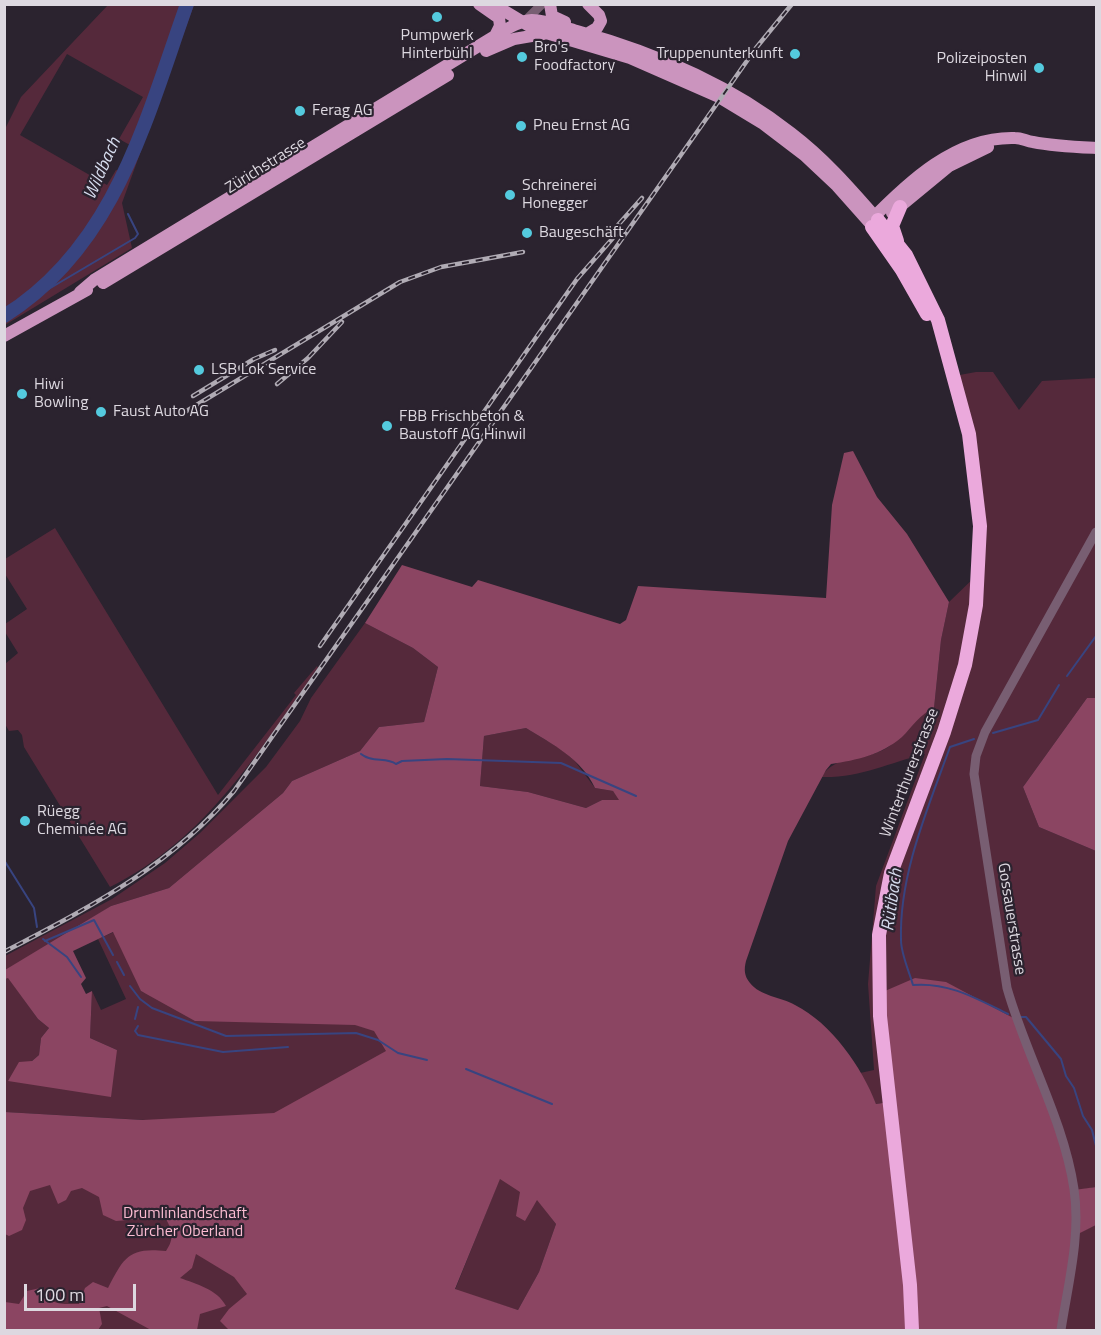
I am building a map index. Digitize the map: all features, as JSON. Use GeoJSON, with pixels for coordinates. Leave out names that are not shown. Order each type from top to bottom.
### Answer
{"type":"FeatureCollection","features":[{"type":"Feature","properties":{"kind":"highway"},"geometry":{"type":"LineString","coordinates":[[898,201],[892,226],[898,243],[928,294],[938,320],[942,339]]}},
{"type":"Feature","properties":{"kind":"highway"},"geometry":{"type":"LineString","coordinates":[[874,220],[898,243]]}},
{"type":"Feature","properties":{"kind":"highway"},"geometry":{"type":"LineString","coordinates":[[874,220],[942,339]]}},
{"type":"Feature","properties":{"kind":"highway","name":"Winterthurerstrasse"},"geometry":{"type":"LineString","coordinates":[[912,1330],[908,1270],[879,1005],[877,962],[881,919],[891,873],[956,695],[968,651],[978,589],[980,512],[975,462],[959,392],[942,339]]}},
{"type":"Feature","properties":{"kind":"main road"},"geometry":{"type":"LineString","coordinates":[[479,4],[499,18],[500,26],[495,36]]}},
{"type":"Feature","properties":{"kind":"main road"},"geometry":{"type":"LineString","coordinates":[[493,4],[547,34],[630,58],[719,97],[797,149],[874,220]]}},
{"type":"Feature","properties":{"kind":"main road"},"geometry":{"type":"LineString","coordinates":[[550,4],[554,17],[575,24],[587,34]]}},
{"type":"Feature","properties":{"kind":"main road"},"geometry":{"type":"LineString","coordinates":[[587,34],[595,30],[601,21],[599,15],[588,4]]}},
{"type":"Feature","properties":{"kind":"main road"},"geometry":{"type":"LineString","coordinates":[[524,21],[541,21],[587,34],[688,71],[747,102],[810,148],[855,190],[875,201],[898,201]]}},
{"type":"Feature","properties":{"kind":"main road","name":"Zürichstrasse"},"geometry":{"type":"LineString","coordinates":[[80,292],[94,280],[495,36],[524,21]]}},
{"type":"Feature","properties":{"kind":"main road","name":"Zürichstrasse"},"geometry":{"type":"LineString","coordinates":[[4,336],[80,292],[138,265],[486,51],[519,30],[524,21]]}},
{"type":"Feature","properties":{"kind":"main road"},"geometry":{"type":"LineString","coordinates":[[486,51],[514,39],[547,34]]}},
{"type":"Feature","properties":{"kind":"main road"},"geometry":{"type":"LineString","coordinates":[[874,220],[943,170],[971,153],[988,147],[1020,146],[1030,142],[1096,148]]}},
{"type":"Feature","properties":{"kind":"main road"},"geometry":{"type":"LineString","coordinates":[[855,190],[874,220]]}},
{"type":"Feature","properties":{"kind":"street","name":"Zürichstrasse"},"geometry":{"type":"LineString","coordinates":[[524,21],[542,4]]}},
{"type":"Feature","properties":{"kind":"street","name":"Gossauerstrasse"},"geometry":{"type":"LineString","coordinates":[[1061,1330],[1076,1234],[1074,1191],[1067,1156],[1017,1020],[1008,988],[974,774],[976,756],[985,732],[1096,532]]}},
{"type":"Feature","properties":{"kind":"green space"},"geometry":{"type":"Polygon","coordinates":[[[108,5],[194,5],[122,203],[132,248],[5,325],[5,129],[21,97],[108,5]],[[67,54],[20,135],[107,185],[116,170],[121,171],[130,145],[119,139],[143,97],[67,54]]]}},
{"type":"Feature","properties":{"kind":"green space"},"geometry":{"type":"Polygon","coordinates":[[[993,372],[1019,410],[1042,381],[1096,378],[1096,698],[1087,698],[1023,787],[1039,827],[1096,851],[1096,1187],[1074,1191],[889,1102],[876,1104],[860,1073],[874,1070],[868,984],[876,886],[925,754],[862,773],[821,777],[827,770],[842,761],[875,753],[890,746],[920,717],[934,708],[941,640],[949,602],[979,573],[980,556],[954,376],[993,372]]]}},
{"type":"Feature","properties":{"kind":"green space"},"geometry":{"type":"Polygon","coordinates":[[[853,451],[877,497],[907,534],[949,602],[941,640],[934,708],[920,717],[902,737],[886,748],[859,758],[831,764],[826,770],[788,841],[746,961],[746,975],[750,983],[759,991],[795,1005],[833,1034],[854,1061],[876,1104],[889,1102],[878,994],[915,978],[946,982],[1017,1020],[1067,1156],[1074,1190],[1096,1187],[1096,1225],[1076,1235],[1061,1330],[236,1330],[228,1329],[220,1321],[229,1309],[247,1294],[234,1277],[196,1254],[192,1268],[180,1278],[212,1291],[226,1306],[200,1314],[197,1330],[151,1330],[107,1306],[99,1308],[102,1324],[98,1330],[5,1330],[5,1302],[19,1304],[27,1291],[40,1288],[48,1298],[56,1303],[79,1304],[85,1288],[93,1282],[108,1288],[129,1256],[144,1251],[166,1251],[172,1234],[165,1217],[116,1221],[103,1215],[99,1197],[82,1188],[71,1191],[66,1200],[58,1204],[50,1185],[30,1191],[23,1208],[26,1220],[22,1230],[9,1236],[5,1234],[5,1112],[143,1120],[274,1113],[386,1051],[374,1031],[355,1025],[195,1021],[141,991],[113,932],[73,951],[86,978],[81,984],[86,994],[92,991],[90,1038],[117,1050],[111,1097],[8,1081],[19,1062],[32,1061],[39,1055],[41,1038],[49,1028],[38,1019],[8,978],[5,979],[5,970],[111,906],[169,888],[283,793],[292,781],[360,751],[379,727],[424,722],[438,667],[413,648],[365,623],[402,565],[472,587],[478,580],[620,624],[626,620],[638,586],[826,598],[832,505],[844,453],[853,451]],[[526,728],[484,736],[480,786],[528,792],[586,808],[602,800],[619,800],[613,791],[595,788],[574,760],[526,728]],[[500,1179],[455,1289],[518,1310],[539,1272],[556,1224],[537,1200],[525,1221],[516,1216],[520,1192],[500,1179]]]}},
{"type":"Feature","properties":{"kind":"green space"},"geometry":{"type":"Polygon","coordinates":[[[55,528],[218,795],[296,695],[294,693],[317,666],[318,668],[251,762],[203,819],[144,867],[110,887],[24,747],[22,735],[18,730],[9,731],[5,724],[5,664],[18,653],[5,632],[5,624],[27,609],[5,574],[5,559],[55,528]]]}},
{"type":"Feature","properties":{"kind":"green space"},"geometry":{"type":"Polygon","coordinates":[[[365,623],[413,648],[438,667],[424,722],[379,727],[360,751],[292,781],[283,793],[169,888],[111,906],[5,977],[5,956],[112,899],[165,863],[200,833],[266,767],[300,721],[311,698],[365,623]]]}},
{"type":"Feature","properties":{"kind":"green space"},"geometry":{"type":"Polygon","coordinates":[[[1087,698],[1096,698],[1096,851],[1039,827],[1023,787],[1087,698]]]}},
{"type":"Feature","properties":{"kind":"green space"},"geometry":{"type":"Polygon","coordinates":[[[526,728],[574,760],[595,788],[613,791],[620,800],[602,800],[586,808],[528,792],[480,786],[484,736],[526,728]]]}},
{"type":"Feature","properties":{"kind":"green space","name":"Drumlinlandschaft Zürcher Oberland"},"geometry":{"type":"Polygon","coordinates":[[[114,932],[142,992],[346,1022],[438,1047],[296,1231],[544,1330],[5,1330],[4,1115],[145,1123],[145,1120],[5,1112],[4,979],[8,977],[38,1019],[49,1028],[41,1038],[39,1055],[8,1081],[117,1050],[90,1038],[92,991],[101,1010],[126,999],[98,939],[114,932]]]}},
{"type":"Feature","properties":{"kind":"green space"},"geometry":{"type":"Polygon","coordinates":[[[500,1178],[537,1199],[556,1224],[539,1272],[518,1310],[455,1290],[500,1178]]]}},
{"type":"Feature","properties":{"kind":"green space"},"geometry":{"type":"Polygon","coordinates":[[[1096,1225],[1096,1330],[1061,1330],[1076,1234],[1096,1225]]]}},
{"type":"Feature","properties":{"kind":"waterway","name":"Wildbach"},"geometry":{"type":"LineString","coordinates":[[4,316],[42,288],[74,254],[100,217],[122,177],[140,135],[187,4]]}},
{"type":"Feature","properties":{"kind":"waterway"},"geometry":{"type":"LineString","coordinates":[[30,300],[135,238],[138,234],[128,214]]}},
{"type":"Feature","properties":{"kind":"waterway","name":"Rütibach"},"geometry":{"type":"LineString","coordinates":[[1067,676],[1096,636]]}},
{"type":"Feature","properties":{"kind":"waterway","name":"Rütibach"},"geometry":{"type":"LineString","coordinates":[[993,733],[1038,720],[1059,685]]}},
{"type":"Feature","properties":{"kind":"waterway","name":"Rütibach"},"geometry":{"type":"LineString","coordinates":[[974,739],[950,747],[924,817],[905,891],[901,945],[913,985],[951,989],[974,997],[1008,1014]]}},
{"type":"Feature","properties":{"kind":"waterway"},"geometry":{"type":"LineString","coordinates":[[361,754],[396,764],[402,761],[447,759],[561,763],[636,796]]}},
{"type":"Feature","properties":{"kind":"waterway"},"geometry":{"type":"LineString","coordinates":[[4,860],[34,908],[37,927]]}},
{"type":"Feature","properties":{"kind":"waterway"},"geometry":{"type":"LineString","coordinates":[[45,941],[94,920],[113,955]]}},
{"type":"Feature","properties":{"kind":"waterway"},"geometry":{"type":"LineString","coordinates":[[43,939],[67,957],[81,977]]}},
{"type":"Feature","properties":{"kind":"waterway"},"geometry":{"type":"LineString","coordinates":[[117,962],[124,975]]}},
{"type":"Feature","properties":{"kind":"waterway"},"geometry":{"type":"LineString","coordinates":[[130,986],[140,999],[152,1008],[226,1036],[356,1033],[378,1040],[398,1053],[427,1060]]}},
{"type":"Feature","properties":{"kind":"waterway"},"geometry":{"type":"LineString","coordinates":[[135,1019],[138,1007]]}},
{"type":"Feature","properties":{"kind":"waterway","name":"Rütibach"},"geometry":{"type":"LineString","coordinates":[[1021,1017],[1026,1017],[1061,1059],[1083,1116],[1092,1130],[1096,1146]]}},
{"type":"Feature","properties":{"kind":"waterway"},"geometry":{"type":"LineString","coordinates":[[138,1026],[135,1031],[138,1035],[223,1052],[288,1047]]}},
{"type":"Feature","properties":{"kind":"waterway"},"geometry":{"type":"LineString","coordinates":[[466,1069],[552,1104]]}},
{"type":"Feature","properties":{"kind":"railway"},"geometry":{"type":"LineString","coordinates":[[4,952],[128,883],[184,841],[210,818],[234,791],[756,48],[792,4]]}},
{"type":"Feature","properties":{"kind":"railway"},"geometry":{"type":"LineString","coordinates":[[610,234],[642,198]]}},
{"type":"Feature","properties":{"kind":"railway"},"geometry":{"type":"LineString","coordinates":[[320,646],[577,279],[620,230]]}},
{"type":"Feature","properties":{"kind":"railway"},"geometry":{"type":"LineString","coordinates":[[180,415],[400,282],[441,267],[523,252]]}},
{"type":"Feature","properties":{"kind":"railway"},"geometry":{"type":"LineString","coordinates":[[277,384],[308,358],[342,322]]}},
{"type":"Feature","properties":{"kind":"railway"},"geometry":{"type":"LineString","coordinates":[[193,396],[254,359],[275,350]]}},
{"type":"Feature","properties":{"kind":"place","name":"Pumpwerk Hinterbühl"},"geometry":{"type":"Point","coordinates":[437,17]}},
{"type":"Feature","properties":{"kind":"place","name":"Truppenunterkunft"},"geometry":{"type":"Point","coordinates":[795,54]}},
{"type":"Feature","properties":{"kind":"place","name":"Bro's Foodfactory"},"geometry":{"type":"Point","coordinates":[522,57]}},
{"type":"Feature","properties":{"kind":"place","name":"Polizeiposten Hinwil"},"geometry":{"type":"Point","coordinates":[1039,68]}},
{"type":"Feature","properties":{"kind":"place","name":"Ferag AG"},"geometry":{"type":"Point","coordinates":[300,111]}},
{"type":"Feature","properties":{"kind":"place","name":"Pneu Ernst AG"},"geometry":{"type":"Point","coordinates":[521,126]}},
{"type":"Feature","properties":{"kind":"place","name":"Schreinerei Honegger"},"geometry":{"type":"Point","coordinates":[510,195]}},
{"type":"Feature","properties":{"kind":"place","name":"Baugeschäft"},"geometry":{"type":"Point","coordinates":[527,233]}},
{"type":"Feature","properties":{"kind":"place","name":"LSB Lok Service"},"geometry":{"type":"Point","coordinates":[199,370]}},
{"type":"Feature","properties":{"kind":"place","name":"Hiwi Bowling"},"geometry":{"type":"Point","coordinates":[22,394]}},
{"type":"Feature","properties":{"kind":"place","name":"Faust Auto AG"},"geometry":{"type":"Point","coordinates":[101,412]}},
{"type":"Feature","properties":{"kind":"place","name":"FBB Frischbeton & Baustoff AG Hinwil"},"geometry":{"type":"Point","coordinates":[387,426]}},
{"type":"Feature","properties":{"kind":"place","name":"Rüegg Cheminée AG"},"geometry":{"type":"Point","coordinates":[25,821]}}]}
